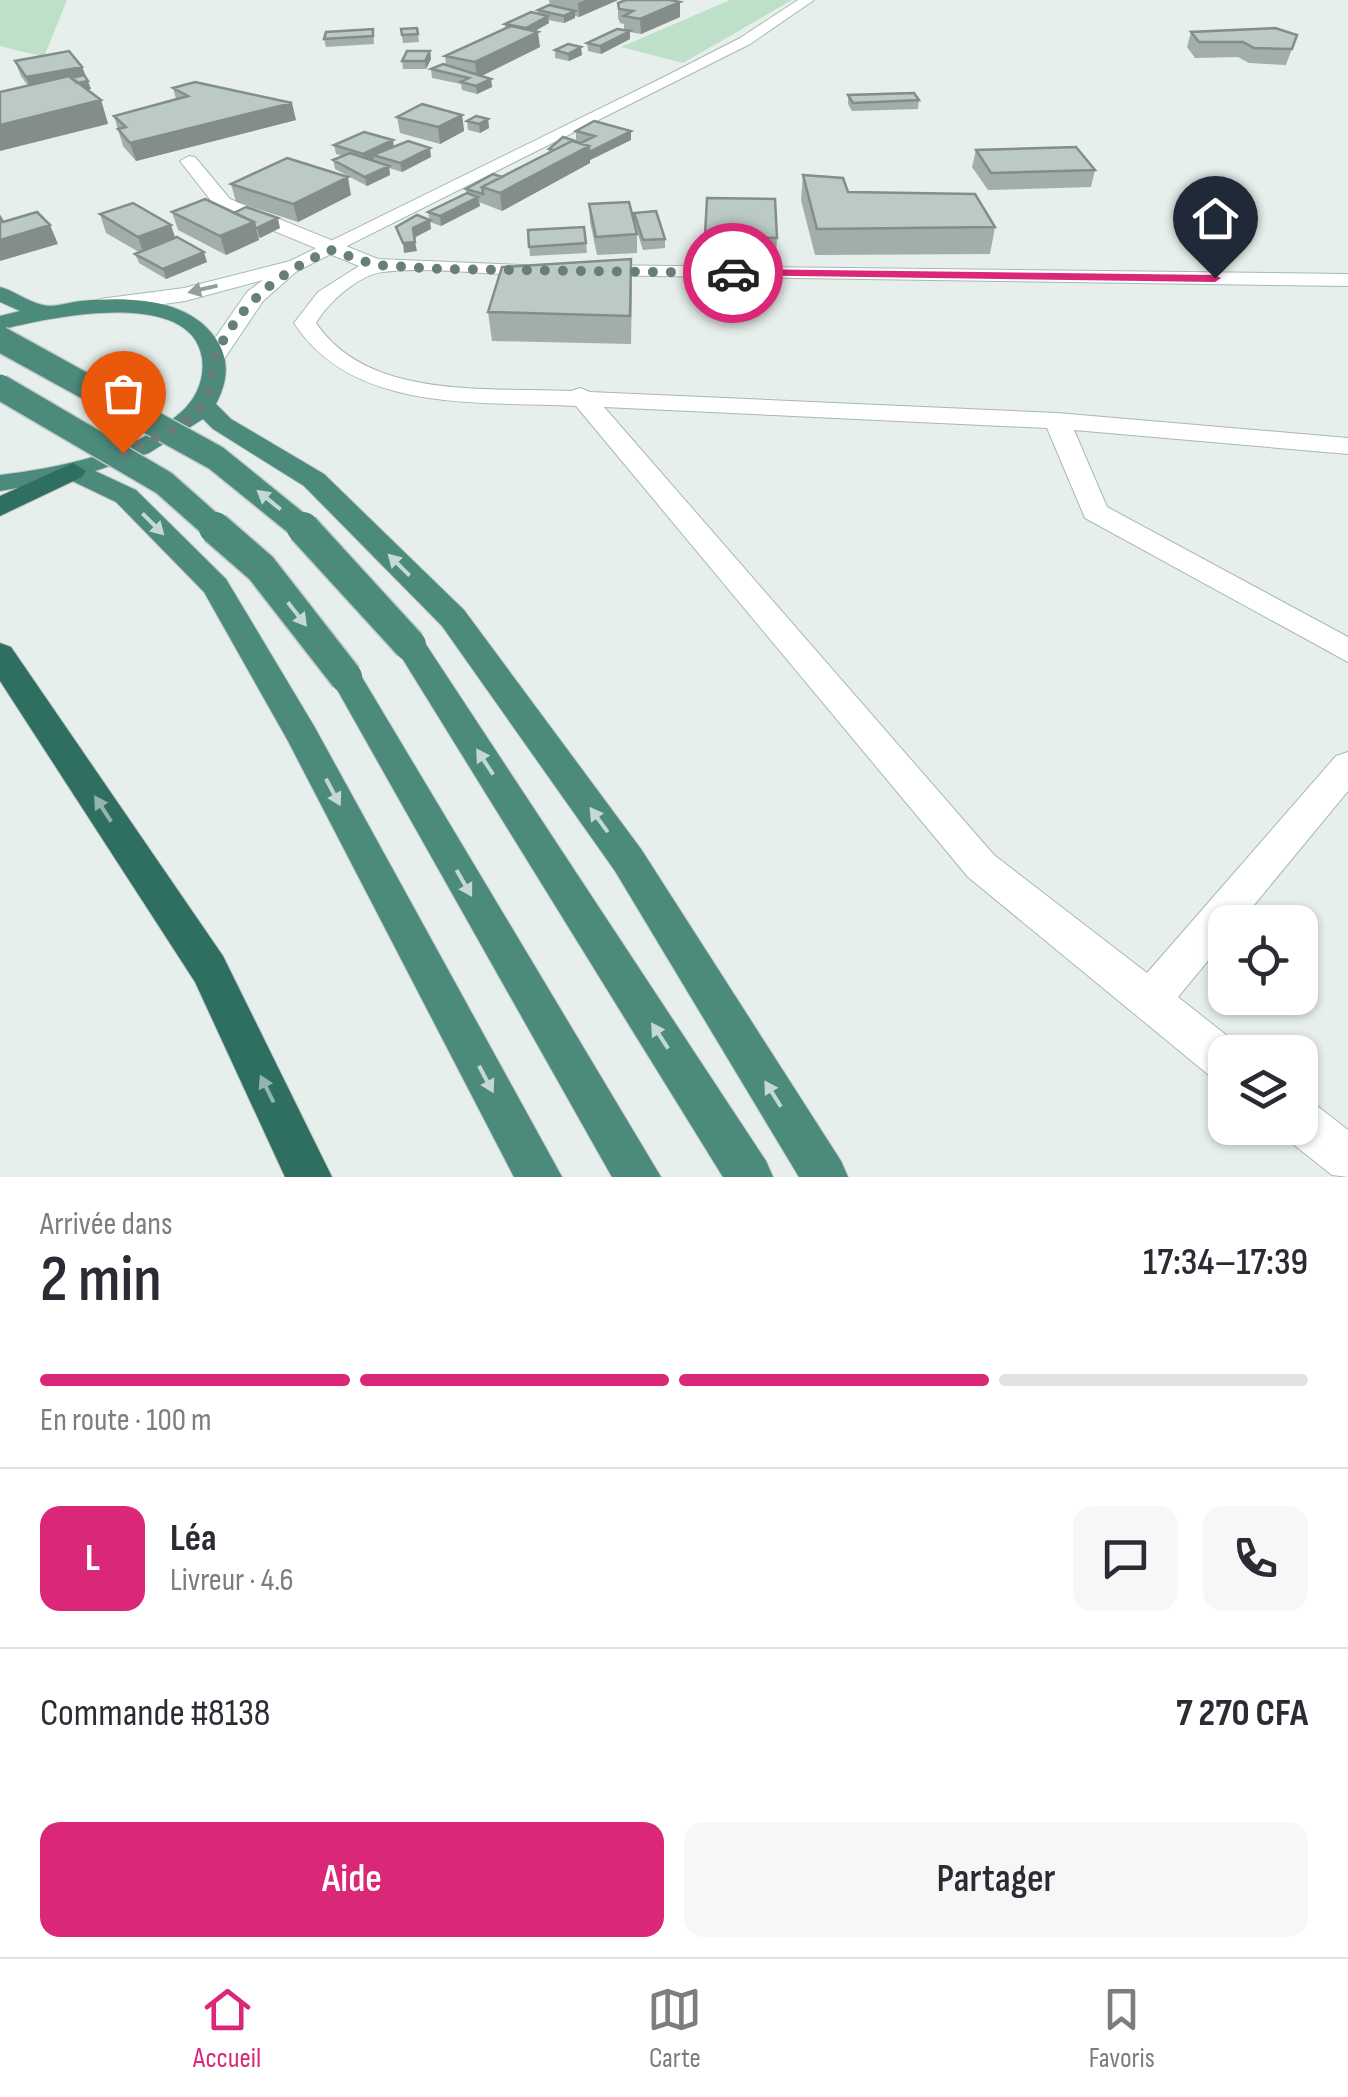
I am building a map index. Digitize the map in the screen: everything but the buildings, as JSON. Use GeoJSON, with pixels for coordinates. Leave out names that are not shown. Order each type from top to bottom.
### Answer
{"type":"FeatureCollection","features":[{"type":"Feature","properties":{"kind":"highway"},"geometry":{"type":"LineString","coordinates":[[0,294],[40,312]]}},
{"type":"Feature","properties":{"kind":"highway"},"geometry":{"type":"LineString","coordinates":[[0,323],[40,312],[126,306],[177,318],[196,328],[208,341],[214,357],[214,378],[203,404],[176,427],[123,453],[73,470],[0,507]]}},
{"type":"Feature","properties":{"kind":"highway"},"geometry":{"type":"LineString","coordinates":[[0,338],[216,458],[316,539],[410,645],[750,1177]]}},
{"type":"Feature","properties":{"kind":"highway"},"geometry":{"type":"LineString","coordinates":[[0,387],[164,482],[261,568],[346,676],[638,1177]]}},
{"type":"Feature","properties":{"kind":"highway"},"geometry":{"type":"LineString","coordinates":[[203,404],[222,424],[314,480],[453,618],[628,860],[825,1177]]}},
{"type":"Feature","properties":{"kind":"highway"},"geometry":{"type":"LineString","coordinates":[[0,483],[73,470],[126,496],[215,586],[302,735],[539,1177]]}},
{"type":"Feature","properties":{"kind":"highway"},"geometry":{"type":"LineString","coordinates":[[0,655],[209,970],[309,1177]]}},
{"type":"Feature","properties":{"kind":"street"},"geometry":{"type":"LineString","coordinates":[[95,306],[197,291],[298,264],[331,250],[715,56],[807,0]]}},
{"type":"Feature","properties":{"kind":"street"},"geometry":{"type":"LineString","coordinates":[[189,161],[223,203],[375,265],[1348,280]]}},
{"type":"Feature","properties":{"kind":"street"},"geometry":{"type":"LineString","coordinates":[[214,357],[255,297],[298,264]]}},
{"type":"Feature","properties":{"kind":"street"},"geometry":{"type":"LineString","coordinates":[[375,265],[328,296],[309,312],[305,323],[327,349],[358,372],[422,391],[531,398],[580,395],[1057,421],[1348,446]]}},
{"type":"Feature","properties":{"kind":"street"},"geometry":{"type":"LineString","coordinates":[[580,395],[981,866],[1208,1048]]}},
{"type":"Feature","properties":{"kind":"street"},"geometry":{"type":"LineString","coordinates":[[1057,421],[1095,512],[1348,651]]}},
{"type":"Feature","properties":{"kind":"street"},"geometry":{"type":"LineString","coordinates":[[1149,1001],[1348,766]]}},
{"type":"Feature","properties":{"kind":"street"},"geometry":{"type":"LineString","coordinates":[[1318,1135],[1348,1159]]}},
{"type":"Feature","properties":{"kind":"green space"},"geometry":{"type":"Polygon","coordinates":[[[0,0],[67,0],[44,57],[0,46],[0,0]]]}},
{"type":"Feature","properties":{"kind":"green space"},"geometry":{"type":"Polygon","coordinates":[[[730,0],[792,0],[683,63],[621,47],[730,0]]]}},
{"type":"Feature","properties":{"kind":"way so far"},"geometry":{"type":"LineString","coordinates":[[123,453],[176,427],[203,404],[214,378],[214,357],[240,315],[265,287],[298,264],[331,250],[375,265],[441,269],[733,273]]}},
{"type":"Feature","properties":{"kind":"route"},"geometry":{"type":"LineString","coordinates":[[733,273],[1215,278]]}}]}
